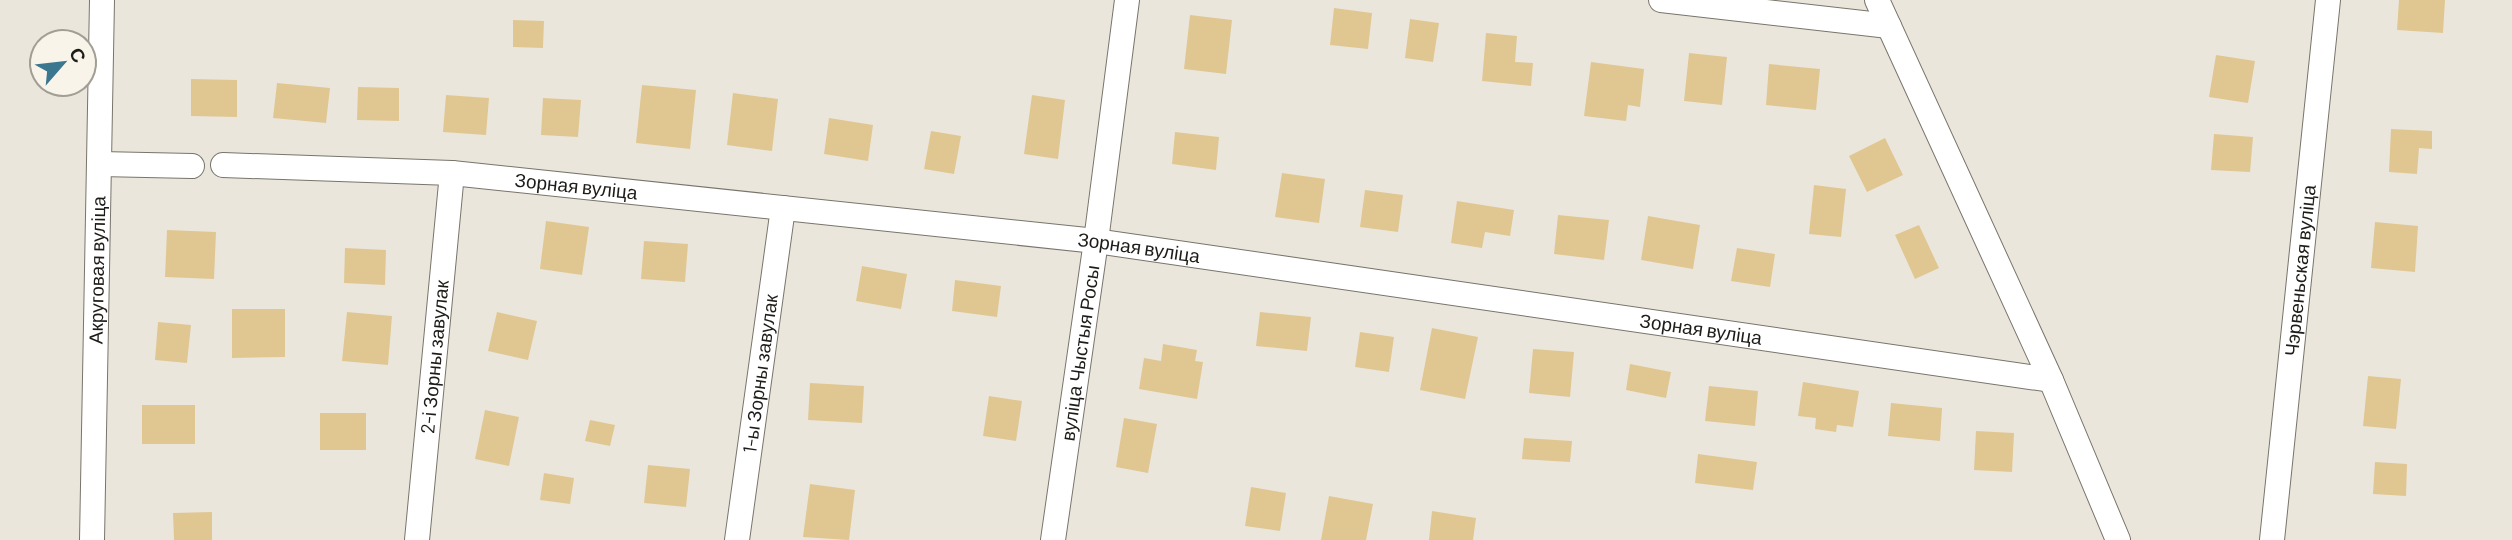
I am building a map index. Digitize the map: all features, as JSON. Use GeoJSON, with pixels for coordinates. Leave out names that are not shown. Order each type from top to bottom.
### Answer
{"type":"FeatureCollection","features":[{"type":"Feature","properties":{"kind":"street","name":"Акруговая вуліца"},"geometry":{"type":"LineString","coordinates":[[92,540],[102,0]]}},
{"type":"Feature","properties":{"kind":"street","name":"вуліца Чыстыя Росы"},"geometry":{"type":"LineString","coordinates":[[1053,540],[1127,0]]}},
{"type":"Feature","properties":{"kind":"street"},"geometry":{"type":"LineString","coordinates":[[1661,0],[1889,26]]}},
{"type":"Feature","properties":{"kind":"street"},"geometry":{"type":"LineString","coordinates":[[1877,0],[2051,380],[2118,540]]}},
{"type":"Feature","properties":{"kind":"street","name":"Чэрвеньская вуліца"},"geometry":{"type":"LineString","coordinates":[[2272,540],[2328,0]]}},
{"type":"Feature","properties":{"kind":"street"},"geometry":{"type":"LineString","coordinates":[[100,164],[192,166]]}},
{"type":"Feature","properties":{"kind":"street","name":"Зорная вуліца"},"geometry":{"type":"LineString","coordinates":[[223,165],[452,173],[1096,241],[2051,380]]}},
{"type":"Feature","properties":{"kind":"street","name":"2-і Зорны завулак"},"geometry":{"type":"LineString","coordinates":[[417,540],[452,173]]}},
{"type":"Feature","properties":{"kind":"street","name":"1-ы Зорны завулак"},"geometry":{"type":"LineString","coordinates":[[737,540],[783,208]]}},
{"type":"Feature","properties":{"kind":"building"},"geometry":{"type":"Polygon","coordinates":[[[2399,0],[2445,0],[2443,33],[2397,30],[2399,0]]]}},
{"type":"Feature","properties":{"kind":"building"},"geometry":{"type":"Polygon","coordinates":[[[1334,8],[1372,13],[1368,49],[1330,45],[1334,8]]]}},
{"type":"Feature","properties":{"kind":"building"},"geometry":{"type":"Polygon","coordinates":[[[1190,15],[1232,20],[1226,74],[1184,69],[1190,15]]]}},
{"type":"Feature","properties":{"kind":"building"},"geometry":{"type":"Polygon","coordinates":[[[1410,19],[1439,23],[1433,62],[1405,58],[1410,19]]]}},
{"type":"Feature","properties":{"kind":"building"},"geometry":{"type":"Polygon","coordinates":[[[513,20],[544,21],[543,48],[513,47],[513,20]]]}},
{"type":"Feature","properties":{"kind":"building"},"geometry":{"type":"Polygon","coordinates":[[[1486,33],[1517,36],[1515,62],[1533,63],[1531,86],[1482,81],[1486,33]]]}},
{"type":"Feature","properties":{"kind":"building"},"geometry":{"type":"Polygon","coordinates":[[[1689,53],[1727,57],[1722,105],[1684,101],[1689,53]]]}},
{"type":"Feature","properties":{"kind":"building"},"geometry":{"type":"Polygon","coordinates":[[[2216,55],[2255,61],[2248,103],[2209,97],[2216,55]]]}},
{"type":"Feature","properties":{"kind":"building"},"geometry":{"type":"Polygon","coordinates":[[[1591,62],[1644,69],[1640,107],[1628,105],[1626,121],[1584,116],[1591,62]]]}},
{"type":"Feature","properties":{"kind":"building"},"geometry":{"type":"Polygon","coordinates":[[[1769,64],[1820,69],[1816,110],[1766,105],[1769,64]]]}},
{"type":"Feature","properties":{"kind":"building"},"geometry":{"type":"Polygon","coordinates":[[[191,79],[237,80],[237,117],[191,116],[191,79]]]}},
{"type":"Feature","properties":{"kind":"building"},"geometry":{"type":"Polygon","coordinates":[[[277,83],[330,88],[326,123],[273,118],[277,83]]]}},
{"type":"Feature","properties":{"kind":"building"},"geometry":{"type":"Polygon","coordinates":[[[642,85],[696,90],[690,149],[636,143],[642,85]]]}},
{"type":"Feature","properties":{"kind":"building"},"geometry":{"type":"Polygon","coordinates":[[[358,87],[399,88],[399,121],[357,120],[358,87]]]}},
{"type":"Feature","properties":{"kind":"building"},"geometry":{"type":"Polygon","coordinates":[[[733,93],[778,99],[772,151],[727,145],[733,93]]]}},
{"type":"Feature","properties":{"kind":"building"},"geometry":{"type":"Polygon","coordinates":[[[446,95],[489,98],[486,135],[443,132],[446,95]]]}},
{"type":"Feature","properties":{"kind":"building"},"geometry":{"type":"Polygon","coordinates":[[[1032,95],[1065,100],[1058,159],[1024,154],[1032,95]]]}},
{"type":"Feature","properties":{"kind":"building"},"geometry":{"type":"Polygon","coordinates":[[[543,98],[581,100],[578,137],[541,135],[543,98]]]}},
{"type":"Feature","properties":{"kind":"building"},"geometry":{"type":"Polygon","coordinates":[[[829,118],[873,125],[868,161],[824,154],[829,118]]]}},
{"type":"Feature","properties":{"kind":"building"},"geometry":{"type":"Polygon","coordinates":[[[2391,129],[2432,131],[2432,149],[2419,148],[2417,174],[2389,172],[2391,129]]]}},
{"type":"Feature","properties":{"kind":"building"},"geometry":{"type":"Polygon","coordinates":[[[931,131],[961,136],[954,174],[924,169],[931,131]]]}},
{"type":"Feature","properties":{"kind":"building"},"geometry":{"type":"Polygon","coordinates":[[[1175,132],[1219,137],[1216,170],[1172,164],[1175,132]]]}},
{"type":"Feature","properties":{"kind":"building"},"geometry":{"type":"Polygon","coordinates":[[[2214,134],[2253,137],[2250,172],[2211,170],[2214,134]]]}},
{"type":"Feature","properties":{"kind":"building"},"geometry":{"type":"Polygon","coordinates":[[[1885,138],[1903,175],[1867,192],[1849,156],[1885,138]]]}},
{"type":"Feature","properties":{"kind":"building"},"geometry":{"type":"Polygon","coordinates":[[[1282,173],[1325,179],[1319,223],[1275,217],[1282,173]]]}},
{"type":"Feature","properties":{"kind":"building"},"geometry":{"type":"Polygon","coordinates":[[[1814,185],[1846,189],[1841,237],[1809,234],[1814,185]]]}},
{"type":"Feature","properties":{"kind":"building"},"geometry":{"type":"Polygon","coordinates":[[[1365,190],[1403,195],[1398,232],[1360,227],[1365,190]]]}},
{"type":"Feature","properties":{"kind":"building"},"geometry":{"type":"Polygon","coordinates":[[[1457,201],[1514,210],[1510,236],[1485,232],[1482,248],[1451,243],[1457,201]]]}},
{"type":"Feature","properties":{"kind":"building"},"geometry":{"type":"Polygon","coordinates":[[[1558,215],[1609,220],[1604,260],[1554,254],[1558,215]]]}},
{"type":"Feature","properties":{"kind":"building"},"geometry":{"type":"Polygon","coordinates":[[[1648,216],[1700,225],[1693,269],[1641,260],[1648,216]]]}},
{"type":"Feature","properties":{"kind":"building"},"geometry":{"type":"Polygon","coordinates":[[[546,221],[589,227],[582,275],[540,269],[546,221]]]}},
{"type":"Feature","properties":{"kind":"building"},"geometry":{"type":"Polygon","coordinates":[[[2375,222],[2418,226],[2415,272],[2371,268],[2375,222]]]}},
{"type":"Feature","properties":{"kind":"building"},"geometry":{"type":"Polygon","coordinates":[[[1919,225],[1939,268],[1915,279],[1895,235],[1919,225]]]}},
{"type":"Feature","properties":{"kind":"building"},"geometry":{"type":"Polygon","coordinates":[[[167,230],[216,232],[214,279],[165,277],[167,230]]]}},
{"type":"Feature","properties":{"kind":"building"},"geometry":{"type":"Polygon","coordinates":[[[644,241],[688,244],[685,282],[641,279],[644,241]]]}},
{"type":"Feature","properties":{"kind":"building"},"geometry":{"type":"Polygon","coordinates":[[[345,248],[386,250],[385,285],[344,283],[345,248]]]}},
{"type":"Feature","properties":{"kind":"building"},"geometry":{"type":"Polygon","coordinates":[[[1737,248],[1775,254],[1770,287],[1731,281],[1737,248]]]}},
{"type":"Feature","properties":{"kind":"building"},"geometry":{"type":"Polygon","coordinates":[[[862,266],[907,274],[901,309],[856,301],[862,266]]]}},
{"type":"Feature","properties":{"kind":"building"},"geometry":{"type":"Polygon","coordinates":[[[955,280],[1001,286],[997,317],[952,311],[955,280]]]}},
{"type":"Feature","properties":{"kind":"building"},"geometry":{"type":"Polygon","coordinates":[[[232,309],[285,309],[285,357],[232,358],[232,309]]]}},
{"type":"Feature","properties":{"kind":"building"},"geometry":{"type":"Polygon","coordinates":[[[347,312],[392,316],[388,365],[342,361],[347,312]]]}},
{"type":"Feature","properties":{"kind":"building"},"geometry":{"type":"Polygon","coordinates":[[[497,312],[537,321],[528,360],[488,351],[497,312]]]}},
{"type":"Feature","properties":{"kind":"building"},"geometry":{"type":"Polygon","coordinates":[[[1260,312],[1311,317],[1307,351],[1256,346],[1260,312]]]}},
{"type":"Feature","properties":{"kind":"building"},"geometry":{"type":"Polygon","coordinates":[[[158,322],[191,325],[187,363],[155,360],[158,322]]]}},
{"type":"Feature","properties":{"kind":"building"},"geometry":{"type":"Polygon","coordinates":[[[1432,328],[1478,337],[1465,399],[1420,390],[1432,328]]]}},
{"type":"Feature","properties":{"kind":"building"},"geometry":{"type":"Polygon","coordinates":[[[1360,332],[1394,337],[1389,372],[1355,367],[1360,332]]]}},
{"type":"Feature","properties":{"kind":"building"},"geometry":{"type":"Polygon","coordinates":[[[1163,344],[1197,350],[1195,361],[1203,362],[1197,399],[1139,389],[1144,358],[1161,361],[1163,344]]]}},
{"type":"Feature","properties":{"kind":"building"},"geometry":{"type":"Polygon","coordinates":[[[1533,349],[1574,352],[1570,397],[1529,393],[1533,349]]]}},
{"type":"Feature","properties":{"kind":"building"},"geometry":{"type":"Polygon","coordinates":[[[1630,364],[1671,372],[1666,398],[1626,390],[1630,364]]]}},
{"type":"Feature","properties":{"kind":"building"},"geometry":{"type":"Polygon","coordinates":[[[2368,376],[2401,379],[2396,429],[2363,426],[2368,376]]]}},
{"type":"Feature","properties":{"kind":"building"},"geometry":{"type":"Polygon","coordinates":[[[1803,382],[1859,391],[1853,427],[1837,425],[1836,432],[1815,429],[1816,418],[1798,416],[1803,382]]]}},
{"type":"Feature","properties":{"kind":"building"},"geometry":{"type":"Polygon","coordinates":[[[810,383],[864,386],[862,423],[808,420],[810,383]]]}},
{"type":"Feature","properties":{"kind":"building"},"geometry":{"type":"Polygon","coordinates":[[[1709,386],[1758,391],[1755,426],[1705,421],[1709,386]]]}},
{"type":"Feature","properties":{"kind":"building"},"geometry":{"type":"Polygon","coordinates":[[[989,396],[1022,401],[1016,441],[983,436],[989,396]]]}},
{"type":"Feature","properties":{"kind":"building"},"geometry":{"type":"Polygon","coordinates":[[[1891,403],[1942,408],[1940,441],[1888,436],[1891,403]]]}},
{"type":"Feature","properties":{"kind":"building"},"geometry":{"type":"Polygon","coordinates":[[[142,405],[195,405],[195,444],[142,444],[142,405]]]}},
{"type":"Feature","properties":{"kind":"building"},"geometry":{"type":"Polygon","coordinates":[[[485,410],[519,417],[509,466],[475,459],[485,410]]]}},
{"type":"Feature","properties":{"kind":"building"},"geometry":{"type":"Polygon","coordinates":[[[320,413],[366,413],[366,450],[320,450],[320,413]]]}},
{"type":"Feature","properties":{"kind":"building"},"geometry":{"type":"Polygon","coordinates":[[[1124,418],[1157,424],[1148,473],[1116,467],[1124,418]]]}},
{"type":"Feature","properties":{"kind":"building"},"geometry":{"type":"Polygon","coordinates":[[[590,420],[615,425],[610,446],[585,441],[590,420]]]}},
{"type":"Feature","properties":{"kind":"building"},"geometry":{"type":"Polygon","coordinates":[[[1976,431],[2014,433],[2012,472],[1974,470],[1976,431]]]}},
{"type":"Feature","properties":{"kind":"building"},"geometry":{"type":"Polygon","coordinates":[[[1524,438],[1572,441],[1570,462],[1522,459],[1524,438]]]}},
{"type":"Feature","properties":{"kind":"building"},"geometry":{"type":"Polygon","coordinates":[[[1698,454],[1757,462],[1753,490],[1695,483],[1698,454]]]}},
{"type":"Feature","properties":{"kind":"building"},"geometry":{"type":"Polygon","coordinates":[[[2375,462],[2407,464],[2406,496],[2373,494],[2375,462]]]}},
{"type":"Feature","properties":{"kind":"building"},"geometry":{"type":"Polygon","coordinates":[[[648,465],[690,469],[686,507],[644,503],[648,465]]]}},
{"type":"Feature","properties":{"kind":"building"},"geometry":{"type":"Polygon","coordinates":[[[544,473],[574,478],[570,504],[540,500],[544,473]]]}},
{"type":"Feature","properties":{"kind":"building"},"geometry":{"type":"Polygon","coordinates":[[[810,484],[855,490],[849,540],[803,537],[810,484]]]}},
{"type":"Feature","properties":{"kind":"building"},"geometry":{"type":"Polygon","coordinates":[[[1251,487],[1286,493],[1280,531],[1245,526],[1251,487]]]}},
{"type":"Feature","properties":{"kind":"building"},"geometry":{"type":"Polygon","coordinates":[[[1329,496],[1373,504],[1366,540],[1321,540],[1329,496]]]}},
{"type":"Feature","properties":{"kind":"building"},"geometry":{"type":"Polygon","coordinates":[[[1432,511],[1476,518],[1473,540],[1429,540],[1432,511]]]}},
{"type":"Feature","properties":{"kind":"building"},"geometry":{"type":"Polygon","coordinates":[[[212,512],[212,540],[174,540],[173,513],[212,512]]]}}]}
